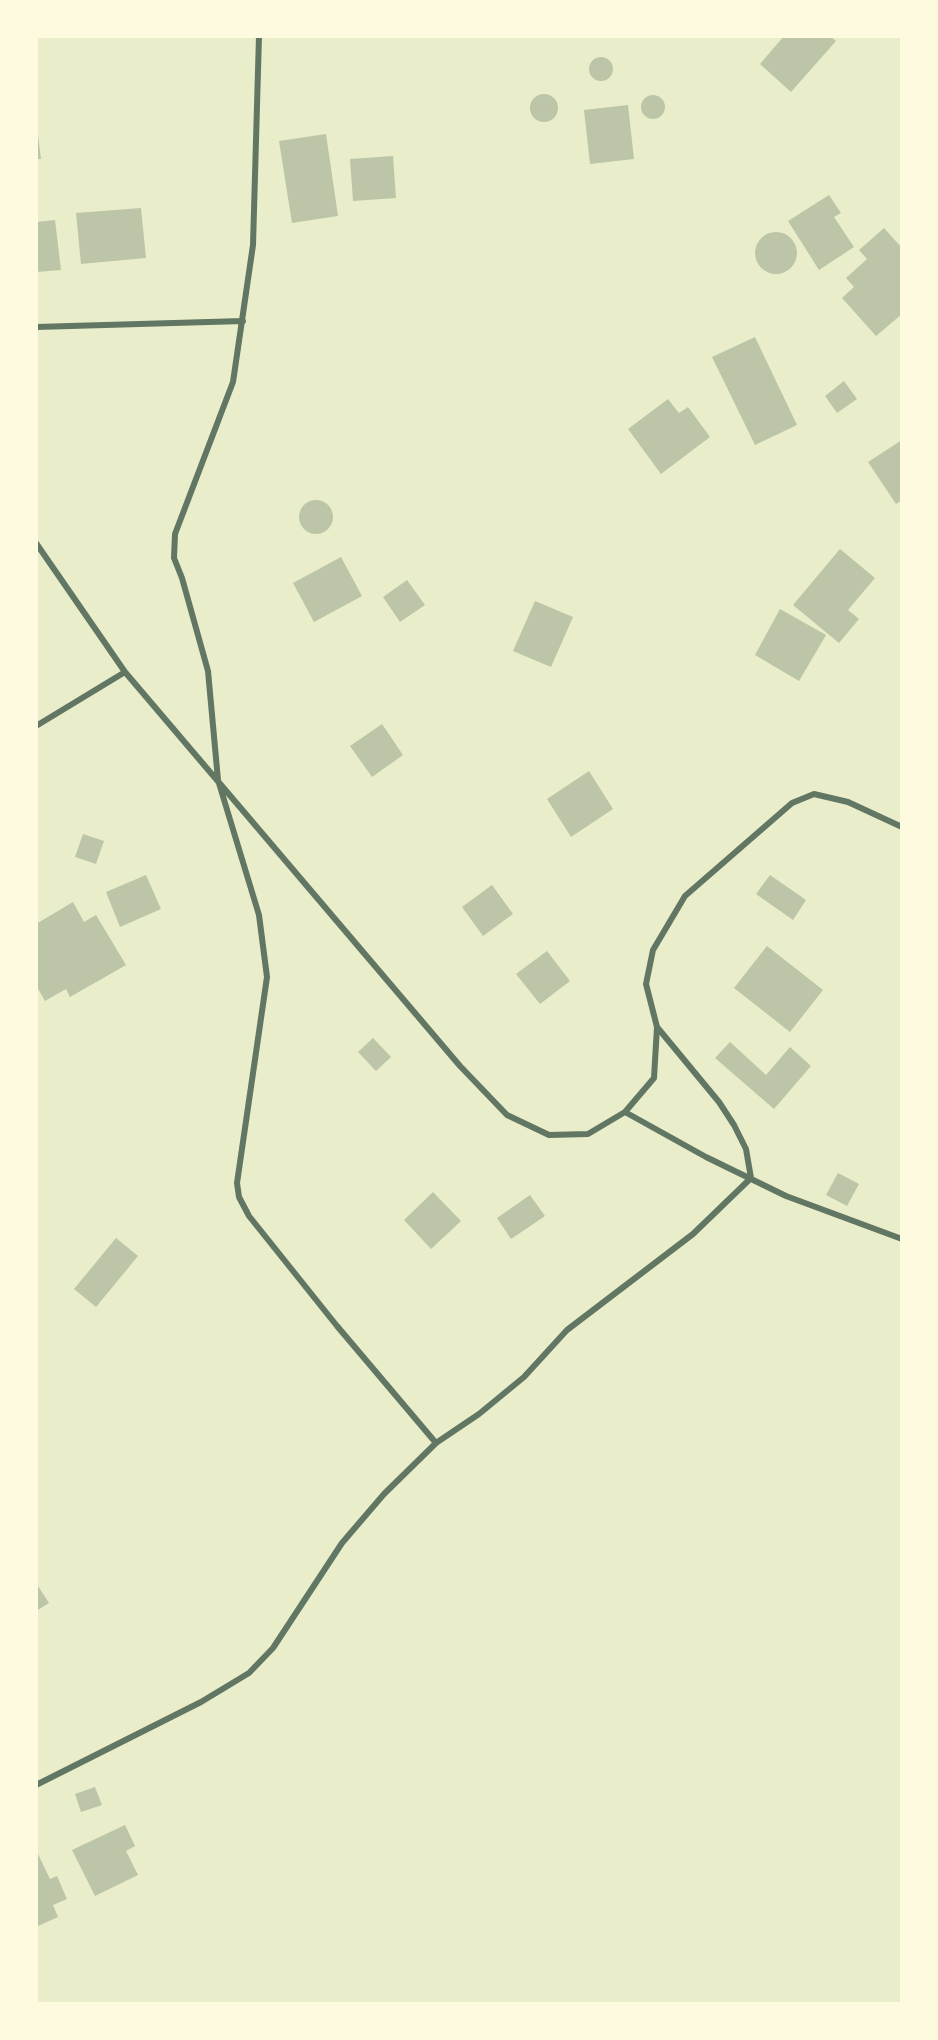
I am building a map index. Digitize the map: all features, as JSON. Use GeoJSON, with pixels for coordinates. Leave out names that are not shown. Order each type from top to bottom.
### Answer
{"type":"FeatureCollection","features":[{"type":"Feature","properties":{"kind":"street"},"geometry":{"type":"LineString","coordinates":[[259,36],[253,246],[243,321],[233,382],[175,534],[174,558],[182,578],[208,671],[218,780],[259,915],[267,977],[237,1183],[239,1197],[249,1216],[337,1326],[436,1443]]}},
{"type":"Feature","properties":{"kind":"street"},"geometry":{"type":"LineString","coordinates":[[36,327],[243,321]]}},
{"type":"Feature","properties":{"kind":"street"},"geometry":{"type":"LineString","coordinates":[[36,543],[125,672],[460,1066],[507,1115],[549,1135],[588,1134],[625,1112],[654,1078],[657,1027],[646,984],[653,950],[685,896],[792,803],[814,794],[848,802],[902,827]]}},
{"type":"Feature","properties":{"kind":"street"},"geometry":{"type":"LineString","coordinates":[[36,726],[125,672]]}},
{"type":"Feature","properties":{"kind":"street"},"geometry":{"type":"LineString","coordinates":[[657,1027],[719,1102],[734,1125],[746,1149],[751,1178]]}},
{"type":"Feature","properties":{"kind":"street"},"geometry":{"type":"LineString","coordinates":[[625,1112],[786,1196],[902,1239]]}},
{"type":"Feature","properties":{"kind":"street"},"geometry":{"type":"LineString","coordinates":[[36,1785],[201,1702],[249,1673],[273,1648],[342,1543],[384,1494],[436,1443],[479,1414],[524,1377],[567,1330],[693,1234],[751,1178]]}},
{"type":"Feature","properties":{"kind":"building"},"geometry":{"type":"Polygon","coordinates":[[[784,36],[830,36],[836,41],[791,92],[760,64],[784,36]]]}},
{"type":"Feature","properties":{"kind":"building"},"geometry":{"type":"Polygon","coordinates":[[[601,57],[606,58],[612,64],[612,74],[606,80],[601,81],[596,80],[590,74],[589,69],[590,64],[596,58],[601,57]]]}},
{"type":"Feature","properties":{"kind":"building"},"geometry":{"type":"Polygon","coordinates":[[[544,94],[554,98],[558,108],[554,118],[544,122],[534,118],[530,108],[534,98],[544,94]]]}},
{"type":"Feature","properties":{"kind":"building"},"geometry":{"type":"Polygon","coordinates":[[[653,95],[661,99],[665,107],[661,115],[653,119],[645,115],[641,107],[645,99],[653,95]]]}},
{"type":"Feature","properties":{"kind":"building"},"geometry":{"type":"Polygon","coordinates":[[[628,105],[634,159],[590,164],[584,110],[628,105]]]}},
{"type":"Feature","properties":{"kind":"building"},"geometry":{"type":"Polygon","coordinates":[[[37,127],[41,159],[36,159],[37,127]]]}},
{"type":"Feature","properties":{"kind":"building"},"geometry":{"type":"Polygon","coordinates":[[[326,134],[338,216],[292,223],[279,141],[326,134]]]}},
{"type":"Feature","properties":{"kind":"building"},"geometry":{"type":"Polygon","coordinates":[[[393,156],[396,198],[353,201],[350,159],[393,156]]]}},
{"type":"Feature","properties":{"kind":"building"},"geometry":{"type":"Polygon","coordinates":[[[829,195],[841,213],[834,217],[854,247],[819,270],[788,221],[829,195]]]}},
{"type":"Feature","properties":{"kind":"building"},"geometry":{"type":"Polygon","coordinates":[[[141,208],[146,258],[81,264],[76,213],[141,208]]]}},
{"type":"Feature","properties":{"kind":"building"},"geometry":{"type":"Polygon","coordinates":[[[55,220],[61,270],[36,272],[36,222],[55,220]]]}},
{"type":"Feature","properties":{"kind":"building"},"geometry":{"type":"Polygon","coordinates":[[[884,228],[902,248],[902,314],[876,336],[842,298],[854,287],[846,278],[867,259],[859,250],[884,228]]]}},
{"type":"Feature","properties":{"kind":"building"},"geometry":{"type":"Polygon","coordinates":[[[776,232],[784,233],[791,238],[796,245],[796,261],[791,268],[784,273],[776,274],[768,273],[761,268],[756,261],[755,253],[756,245],[761,238],[768,233],[776,232]]]}},
{"type":"Feature","properties":{"kind":"building"},"geometry":{"type":"Polygon","coordinates":[[[755,337],[797,425],[755,445],[712,357],[755,337]]]}},
{"type":"Feature","properties":{"kind":"building"},"geometry":{"type":"Polygon","coordinates":[[[844,381],[857,399],[837,413],[825,396],[844,381]]]}},
{"type":"Feature","properties":{"kind":"building"},"geometry":{"type":"Polygon","coordinates":[[[668,399],[679,413],[688,407],[710,437],[661,474],[628,429],[668,399]]]}},
{"type":"Feature","properties":{"kind":"building"},"geometry":{"type":"Polygon","coordinates":[[[902,440],[902,500],[896,504],[868,462],[902,440]]]}},
{"type":"Feature","properties":{"kind":"building"},"geometry":{"type":"Polygon","coordinates":[[[316,500],[328,505],[333,517],[328,529],[316,534],[304,529],[299,517],[304,505],[316,500]]]}},
{"type":"Feature","properties":{"kind":"building"},"geometry":{"type":"Polygon","coordinates":[[[840,549],[875,578],[848,610],[859,619],[839,643],[793,605],[840,549]]]}},
{"type":"Feature","properties":{"kind":"building"},"geometry":{"type":"Polygon","coordinates":[[[341,557],[362,596],[314,622],[293,583],[341,557]]]}},
{"type":"Feature","properties":{"kind":"building"},"geometry":{"type":"Polygon","coordinates":[[[407,580],[425,605],[400,622],[383,597],[407,580]]]}},
{"type":"Feature","properties":{"kind":"building"},"geometry":{"type":"Polygon","coordinates":[[[535,601],[573,617],[551,667],[513,651],[535,601]]]}},
{"type":"Feature","properties":{"kind":"building"},"geometry":{"type":"Polygon","coordinates":[[[780,609],[826,635],[799,681],[755,655],[780,609]]]}},
{"type":"Feature","properties":{"kind":"building"},"geometry":{"type":"Polygon","coordinates":[[[382,724],[403,755],[372,777],[350,746],[382,724]]]}},
{"type":"Feature","properties":{"kind":"building"},"geometry":{"type":"Polygon","coordinates":[[[589,771],[613,809],[571,837],[547,799],[589,771]]]}},
{"type":"Feature","properties":{"kind":"building"},"geometry":{"type":"Polygon","coordinates":[[[83,834],[104,841],[96,864],[75,857],[83,834]]]}},
{"type":"Feature","properties":{"kind":"building"},"geometry":{"type":"Polygon","coordinates":[[[146,875],[161,909],[120,927],[106,892],[146,875]]]}},
{"type":"Feature","properties":{"kind":"building"},"geometry":{"type":"Polygon","coordinates":[[[770,875],[806,900],[793,920],[756,894],[770,875]]]}},
{"type":"Feature","properties":{"kind":"building"},"geometry":{"type":"Polygon","coordinates":[[[492,885],[513,914],[483,936],[462,907],[492,885]]]}},
{"type":"Feature","properties":{"kind":"building"},"geometry":{"type":"Polygon","coordinates":[[[73,902],[84,922],[96,915],[126,965],[70,997],[66,989],[45,1001],[36,985],[36,924],[73,902]]]}},
{"type":"Feature","properties":{"kind":"building"},"geometry":{"type":"Polygon","coordinates":[[[767,946],[823,990],[790,1032],[734,988],[767,946]]]}},
{"type":"Feature","properties":{"kind":"building"},"geometry":{"type":"Polygon","coordinates":[[[547,951],[570,981],[540,1004],[516,974],[547,951]]]}},
{"type":"Feature","properties":{"kind":"building"},"geometry":{"type":"Polygon","coordinates":[[[373,1038],[391,1057],[376,1071],[358,1052],[373,1038]]]}},
{"type":"Feature","properties":{"kind":"building"},"geometry":{"type":"Polygon","coordinates":[[[730,1042],[766,1075],[790,1047],[811,1066],[774,1109],[715,1058],[730,1042]]]}},
{"type":"Feature","properties":{"kind":"building"},"geometry":{"type":"Polygon","coordinates":[[[838,1173],[859,1184],[847,1206],[826,1195],[838,1173]]]}},
{"type":"Feature","properties":{"kind":"building"},"geometry":{"type":"Polygon","coordinates":[[[433,1192],[461,1221],[431,1249],[404,1220],[433,1192]]]}},
{"type":"Feature","properties":{"kind":"building"},"geometry":{"type":"Polygon","coordinates":[[[530,1195],[545,1216],[511,1239],[497,1218],[530,1195]]]}},
{"type":"Feature","properties":{"kind":"building"},"geometry":{"type":"Polygon","coordinates":[[[116,1238],[138,1256],[96,1307],[74,1289],[116,1238]]]}},
{"type":"Feature","properties":{"kind":"building"},"geometry":{"type":"Polygon","coordinates":[[[36,1583],[49,1603],[36,1611],[36,1583]]]}},
{"type":"Feature","properties":{"kind":"building"},"geometry":{"type":"Polygon","coordinates":[[[95,1787],[102,1805],[81,1812],[75,1794],[95,1787]]]}},
{"type":"Feature","properties":{"kind":"building"},"geometry":{"type":"Polygon","coordinates":[[[125,1825],[135,1846],[126,1851],[138,1875],[95,1896],[72,1850],[125,1825]]]}},
{"type":"Feature","properties":{"kind":"building"},"geometry":{"type":"Polygon","coordinates":[[[38,1854],[50,1879],[57,1876],[67,1899],[53,1905],[58,1917],[36,1927],[36,1855],[38,1854]]]}}]}
